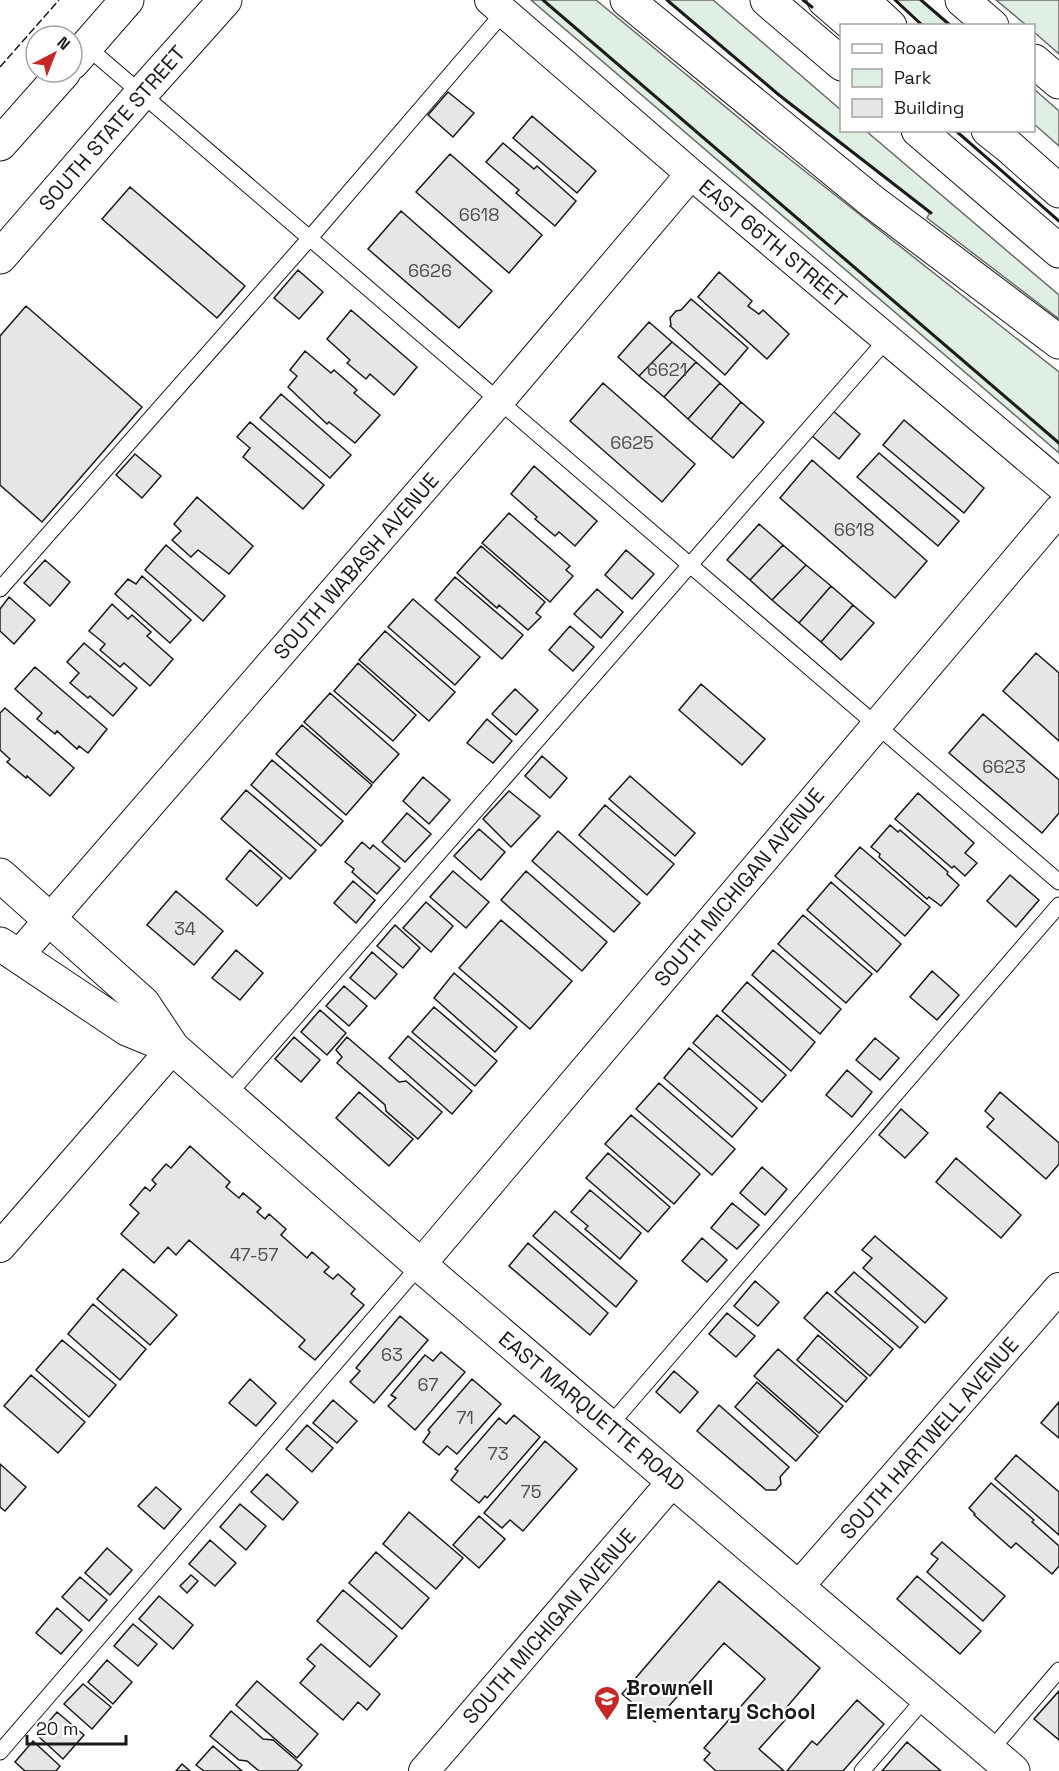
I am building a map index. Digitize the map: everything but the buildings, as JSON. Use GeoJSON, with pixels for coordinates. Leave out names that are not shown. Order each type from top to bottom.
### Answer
{"type":"FeatureCollection","features":[{"type":"Feature","properties":{"kind":"main road"},"geometry":{"type":"LineString","coordinates":[[84,48],[128,0]]}},
{"type":"Feature","properties":{"kind":"main road","name":"SOUTH STATE STREET"},"geometry":{"type":"LineString","coordinates":[[0,257],[225,0]]}},
{"type":"Feature","properties":{"kind":"main road"},"geometry":{"type":"LineString","coordinates":[[627,0],[873,202],[1059,342]]}},
{"type":"Feature","properties":{"kind":"main road"},"geometry":{"type":"LineString","coordinates":[[767,0],[840,62]]}},
{"type":"Feature","properties":{"kind":"main road"},"geometry":{"type":"LineString","coordinates":[[824,0],[852,24]]}},
{"type":"Feature","properties":{"kind":"main road"},"geometry":{"type":"LineString","coordinates":[[862,0],[888,24]]}},
{"type":"Feature","properties":{"kind":"main road"},"geometry":{"type":"LineString","coordinates":[[962,0],[990,24]]}},
{"type":"Feature","properties":{"kind":"main road"},"geometry":{"type":"LineString","coordinates":[[1035,62],[1059,82]]}},
{"type":"Feature","properties":{"kind":"main road"},"geometry":{"type":"LineString","coordinates":[[0,144],[53,84]]}},
{"type":"Feature","properties":{"kind":"main road"},"geometry":{"type":"LineString","coordinates":[[920,132],[1059,252]]}},
{"type":"Feature","properties":{"kind":"main road"},"geometry":{"type":"LineString","coordinates":[[996,135],[1059,191]]}},
{"type":"Feature","properties":{"kind":"main road","name":"EAST MARQUETTE ROAD"},"geometry":{"type":"LineString","coordinates":[[0,875],[143,1004],[173,1048],[420,1265],[1001,1761]]}},
{"type":"Feature","properties":{"kind":"main road","name":"EAST MARQUETTE ROAD"},"geometry":{"type":"LineString","coordinates":[[9,950],[127,1029],[173,1048]]}},
{"type":"Feature","properties":{"kind":"street","name":"EAST 66TH STREET"},"geometry":{"type":"LineString","coordinates":[[497,6],[691,174],[1059,483]]}},
{"type":"Feature","properties":{"kind":"street","name":"SOUTH WABASH AVENUE"},"geometry":{"type":"LineString","coordinates":[[9,950],[49,919],[499,401],[691,174]]}},
{"type":"Feature","properties":{"kind":"street","name":"SOUTH MICHIGAN AVENUE"},"geometry":{"type":"LineString","coordinates":[[420,1265],[1059,510]]}},
{"type":"Feature","properties":{"kind":"street"},"geometry":{"type":"LineString","coordinates":[[0,1247],[173,1048]]}},
{"type":"Feature","properties":{"kind":"street","name":"SOUTH HARTWELL AVENUE"},"geometry":{"type":"LineString","coordinates":[[798,1587],[1059,1288]]}},
{"type":"Feature","properties":{"kind":"street","name":"SOUTH MICHIGAN AVENUE"},"geometry":{"type":"LineString","coordinates":[[424,1771],[673,1481]]}},
{"type":"Feature","properties":{"kind":"lane"},"geometry":{"type":"LineString","coordinates":[[0,589],[309,238],[497,6]]}},
{"type":"Feature","properties":{"kind":"lane"},"geometry":{"type":"LineString","coordinates":[[84,57],[141,94],[1059,882]]}},
{"type":"Feature","properties":{"kind":"lane"},"geometry":{"type":"LineString","coordinates":[[228,1096],[887,339]]}},
{"type":"Feature","properties":{"kind":"lane"},"geometry":{"type":"LineString","coordinates":[[609,1426],[1059,905]]}},
{"type":"Feature","properties":{"kind":"lane"},"geometry":{"type":"LineString","coordinates":[[0,1752],[420,1265]]}},
{"type":"Feature","properties":{"kind":"lane"},"geometry":{"type":"LineString","coordinates":[[1001,1761],[1059,1670]]}},
{"type":"Feature","properties":{"kind":"lane"},"geometry":{"type":"LineString","coordinates":[[862,1771],[926,1697]]}},
{"type":"Feature","properties":{"kind":"green space"},"geometry":{"type":"Polygon","coordinates":[[[531,0],[596,0],[768,142],[1059,372],[1059,453],[531,0]]]}},
{"type":"Feature","properties":{"kind":"green space"},"geometry":{"type":"Polygon","coordinates":[[[667,0],[713,0],[840,109],[840,132],[867,132],[1059,295],[1059,319],[927,218],[930,212],[779,95],[667,0]]]}},
{"type":"Feature","properties":{"kind":"green space"},"geometry":{"type":"Polygon","coordinates":[[[895,0],[921,0],[950,24],[922,24],[895,0]]]}},
{"type":"Feature","properties":{"kind":"green space"},"geometry":{"type":"Polygon","coordinates":[[[996,0],[1059,0],[1059,54],[1035,33],[1035,24],[1025,24],[996,0]]]}},
{"type":"Feature","properties":{"kind":"green space"},"geometry":{"type":"Polygon","coordinates":[[[1035,90],[1059,111],[1059,146],[1035,125],[1035,90]]]}},
{"type":"Feature","properties":{"kind":"fence"},"geometry":{"type":"LineString","coordinates":[[0,67],[59,0]]}},
{"type":"Feature","properties":{"kind":"wall"},"geometry":{"type":"LineString","coordinates":[[543,0],[1059,443]]}},
{"type":"Feature","properties":{"kind":"wall"},"geometry":{"type":"LineString","coordinates":[[667,0],[779,95],[931,213]]}},
{"type":"Feature","properties":{"kind":"wall"},"geometry":{"type":"LineString","coordinates":[[803,0],[812,7]]}},
{"type":"Feature","properties":{"kind":"wall"},"geometry":{"type":"LineString","coordinates":[[895,0],[921,24]]}},
{"type":"Feature","properties":{"kind":"wall"},"geometry":{"type":"LineString","coordinates":[[921,0],[949,24]]}},
{"type":"Feature","properties":{"kind":"wall"},"geometry":{"type":"LineString","coordinates":[[957,132],[1059,221]]}},
{"type":"Feature","properties":{"kind":"place","name":"Brownell Elementary School"},"geometry":{"type":"Point","coordinates":[607,1722]}}]}
